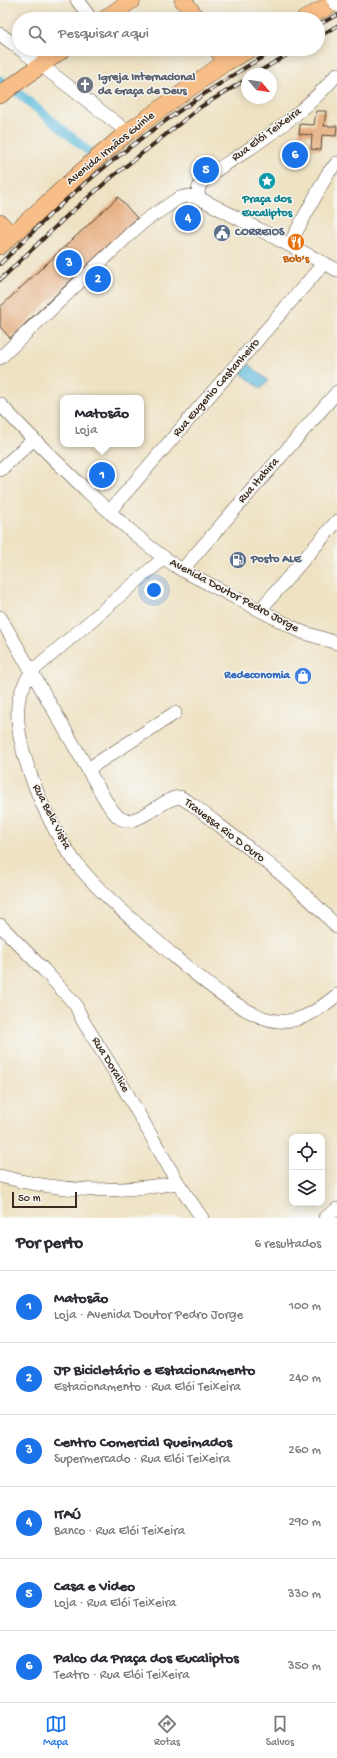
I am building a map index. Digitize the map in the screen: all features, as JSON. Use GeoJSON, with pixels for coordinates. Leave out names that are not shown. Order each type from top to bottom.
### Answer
{"type":"FeatureCollection","features":[{"type":"Feature","properties":{"kind":"main road"},"geometry":{"type":"LineString","coordinates":[[116,12],[132,0]]}},
{"type":"Feature","properties":{"kind":"main road"},"geometry":{"type":"LineString","coordinates":[[184,0],[192,12]]}},
{"type":"Feature","properties":{"kind":"main road"},"geometry":{"type":"LineString","coordinates":[[317,12],[337,1]]}},
{"type":"Feature","properties":{"kind":"main road"},"geometry":{"type":"LineString","coordinates":[[0,95],[53,56]]}},
{"type":"Feature","properties":{"kind":"main road","name":"Avenida Irmãos Guinle"},"geometry":{"type":"LineString","coordinates":[[4,234],[222,56]]}},
{"type":"Feature","properties":{"kind":"street"},"geometry":{"type":"LineString","coordinates":[[77,0],[86,12]]}},
{"type":"Feature","properties":{"kind":"street"},"geometry":{"type":"LineString","coordinates":[[333,0],[337,4]]}},
{"type":"Feature","properties":{"kind":"street"},"geometry":{"type":"LineString","coordinates":[[0,34],[12,43]]}},
{"type":"Feature","properties":{"kind":"street"},"geometry":{"type":"LineString","coordinates":[[29,56],[128,132]]}},
{"type":"Feature","properties":{"kind":"street","name":"Rua Elói Teixeira"},"geometry":{"type":"LineString","coordinates":[[199,198],[199,187],[206,178],[246,151],[302,109],[325,89],[337,74]]}},
{"type":"Feature","properties":{"kind":"street"},"geometry":{"type":"LineString","coordinates":[[289,245],[333,175],[337,163]]}},
{"type":"Feature","properties":{"kind":"street"},"geometry":{"type":"LineString","coordinates":[[0,358],[142,224],[161,209],[179,198],[188,196],[199,198],[337,270]]}},
{"type":"Feature","properties":{"kind":"street","name":"Rua Eugenio Castanheiro"},"geometry":{"type":"LineString","coordinates":[[109,512],[200,409],[324,263]]}},
{"type":"Feature","properties":{"kind":"street","name":"Rua Itabira"},"geometry":{"type":"LineString","coordinates":[[182,570],[337,392]]}},
{"type":"Feature","properties":{"kind":"street","name":"Avenida Doutor Pedro Jorge"},"geometry":{"type":"LineString","coordinates":[[0,404],[33,440],[109,512],[164,558],[182,570],[302,632],[337,643]]}},
{"type":"Feature","properties":{"kind":"street"},"geometry":{"type":"LineString","coordinates":[[0,470],[33,440]]}},
{"type":"Feature","properties":{"kind":"street"},"geometry":{"type":"LineString","coordinates":[[260,610],[337,521]]}},
{"type":"Feature","properties":{"kind":"street","name":"Rua Bela Vista"},"geometry":{"type":"LineString","coordinates":[[164,558],[31,672],[20,693],[18,705],[18,730],[30,773],[41,803],[59,837],[81,869],[119,908],[196,974],[249,1011],[276,1021],[296,1020],[314,1012],[337,995]]}},
{"type":"Feature","properties":{"kind":"street","name":"Travessa Rio D Ouro"},"geometry":{"type":"LineString","coordinates":[[0,617],[106,801],[122,819],[131,820],[139,817],[176,797],[185,800],[297,887],[314,902],[337,927]]}},
{"type":"Feature","properties":{"kind":"street"},"geometry":{"type":"LineString","coordinates":[[88,769],[175,713]]}},
{"type":"Feature","properties":{"kind":"street","name":"Rua Doralice"},"geometry":{"type":"LineString","coordinates":[[0,925],[75,1004],[83,1021],[113,1068],[178,1183],[202,1218]]}},
{"type":"Feature","properties":{"kind":"street"},"geometry":{"type":"LineString","coordinates":[[0,1176],[51,1187],[79,1190],[144,1188],[178,1183]]}},
{"type":"Feature","properties":{"kind":"street"},"geometry":{"type":"LineString","coordinates":[[325,1218],[337,1209]]}},
{"type":"Feature","properties":{"kind":"water"},"geometry":{"type":"Polygon","coordinates":[[[249,364],[268,381],[261,389],[241,373],[249,364]]]}},
{"type":"Feature","properties":{"kind":"building"},"geometry":{"type":"Polygon","coordinates":[[[316,111],[326,111],[324,126],[337,126],[336,136],[322,135],[321,150],[311,149],[312,135],[299,134],[300,124],[314,125],[316,111]]]}},
{"type":"Feature","properties":{"kind":"building"},"geometry":{"type":"Polygon","coordinates":[[[118,197],[137,218],[10,338],[0,327],[0,307],[118,197]]]}},
{"type":"Feature","properties":{"kind":"waterway"},"geometry":{"type":"LineString","coordinates":[[0,80],[11,87],[97,158]]}},
{"type":"Feature","properties":{"kind":"railway"},"geometry":{"type":"LineString","coordinates":[[325,21],[337,15]]}},
{"type":"Feature","properties":{"kind":"railway"},"geometry":{"type":"LineString","coordinates":[[325,33],[337,26]]}},
{"type":"Feature","properties":{"kind":"railway"},"geometry":{"type":"LineString","coordinates":[[0,264],[81,186],[134,144],[218,85],[265,56]]}},
{"type":"Feature","properties":{"kind":"railway"},"geometry":{"type":"LineString","coordinates":[[265,68],[285,56]]}},
{"type":"Feature","properties":{"kind":"railway"},"geometry":{"type":"LineString","coordinates":[[0,280],[69,214],[112,177],[202,106],[241,83]]}},
{"type":"Feature","properties":{"kind":"place","name":"Igreja Internacional da Graça de Deus"},"geometry":{"type":"Point","coordinates":[85,85]}},
{"type":"Feature","properties":{"kind":"place","name":"Palco da Praça dos Eucaliptos"},"geometry":{"type":"Point","coordinates":[295,155]}},
{"type":"Feature","properties":{"kind":"place","name":"Casa e Video"},"geometry":{"type":"Point","coordinates":[206,170]}},
{"type":"Feature","properties":{"kind":"place","name":"Praça dos Eucaliptos"},"geometry":{"type":"Point","coordinates":[267,181]}},
{"type":"Feature","properties":{"kind":"place","name":"ITAÚ"},"geometry":{"type":"Point","coordinates":[188,218]}},
{"type":"Feature","properties":{"kind":"place","name":"CORREIOS"},"geometry":{"type":"Point","coordinates":[222,233]}},
{"type":"Feature","properties":{"kind":"place","name":"Bob's"},"geometry":{"type":"Point","coordinates":[296,242]}},
{"type":"Feature","properties":{"kind":"place","name":"Centro Comercial Queimados"},"geometry":{"type":"Point","coordinates":[69,263]}},
{"type":"Feature","properties":{"kind":"place","name":"JP Bicicletário e Estacionamento"},"geometry":{"type":"Point","coordinates":[98,279]}},
{"type":"Feature","properties":{"kind":"place","name":"Matosão"},"geometry":{"type":"Point","coordinates":[102,475]}},
{"type":"Feature","properties":{"kind":"place","name":"Posto ALE"},"geometry":{"type":"Point","coordinates":[238,560]}},
{"type":"Feature","properties":{"kind":"place","name":"Redeconomia"},"geometry":{"type":"Point","coordinates":[303,676]}}]}
